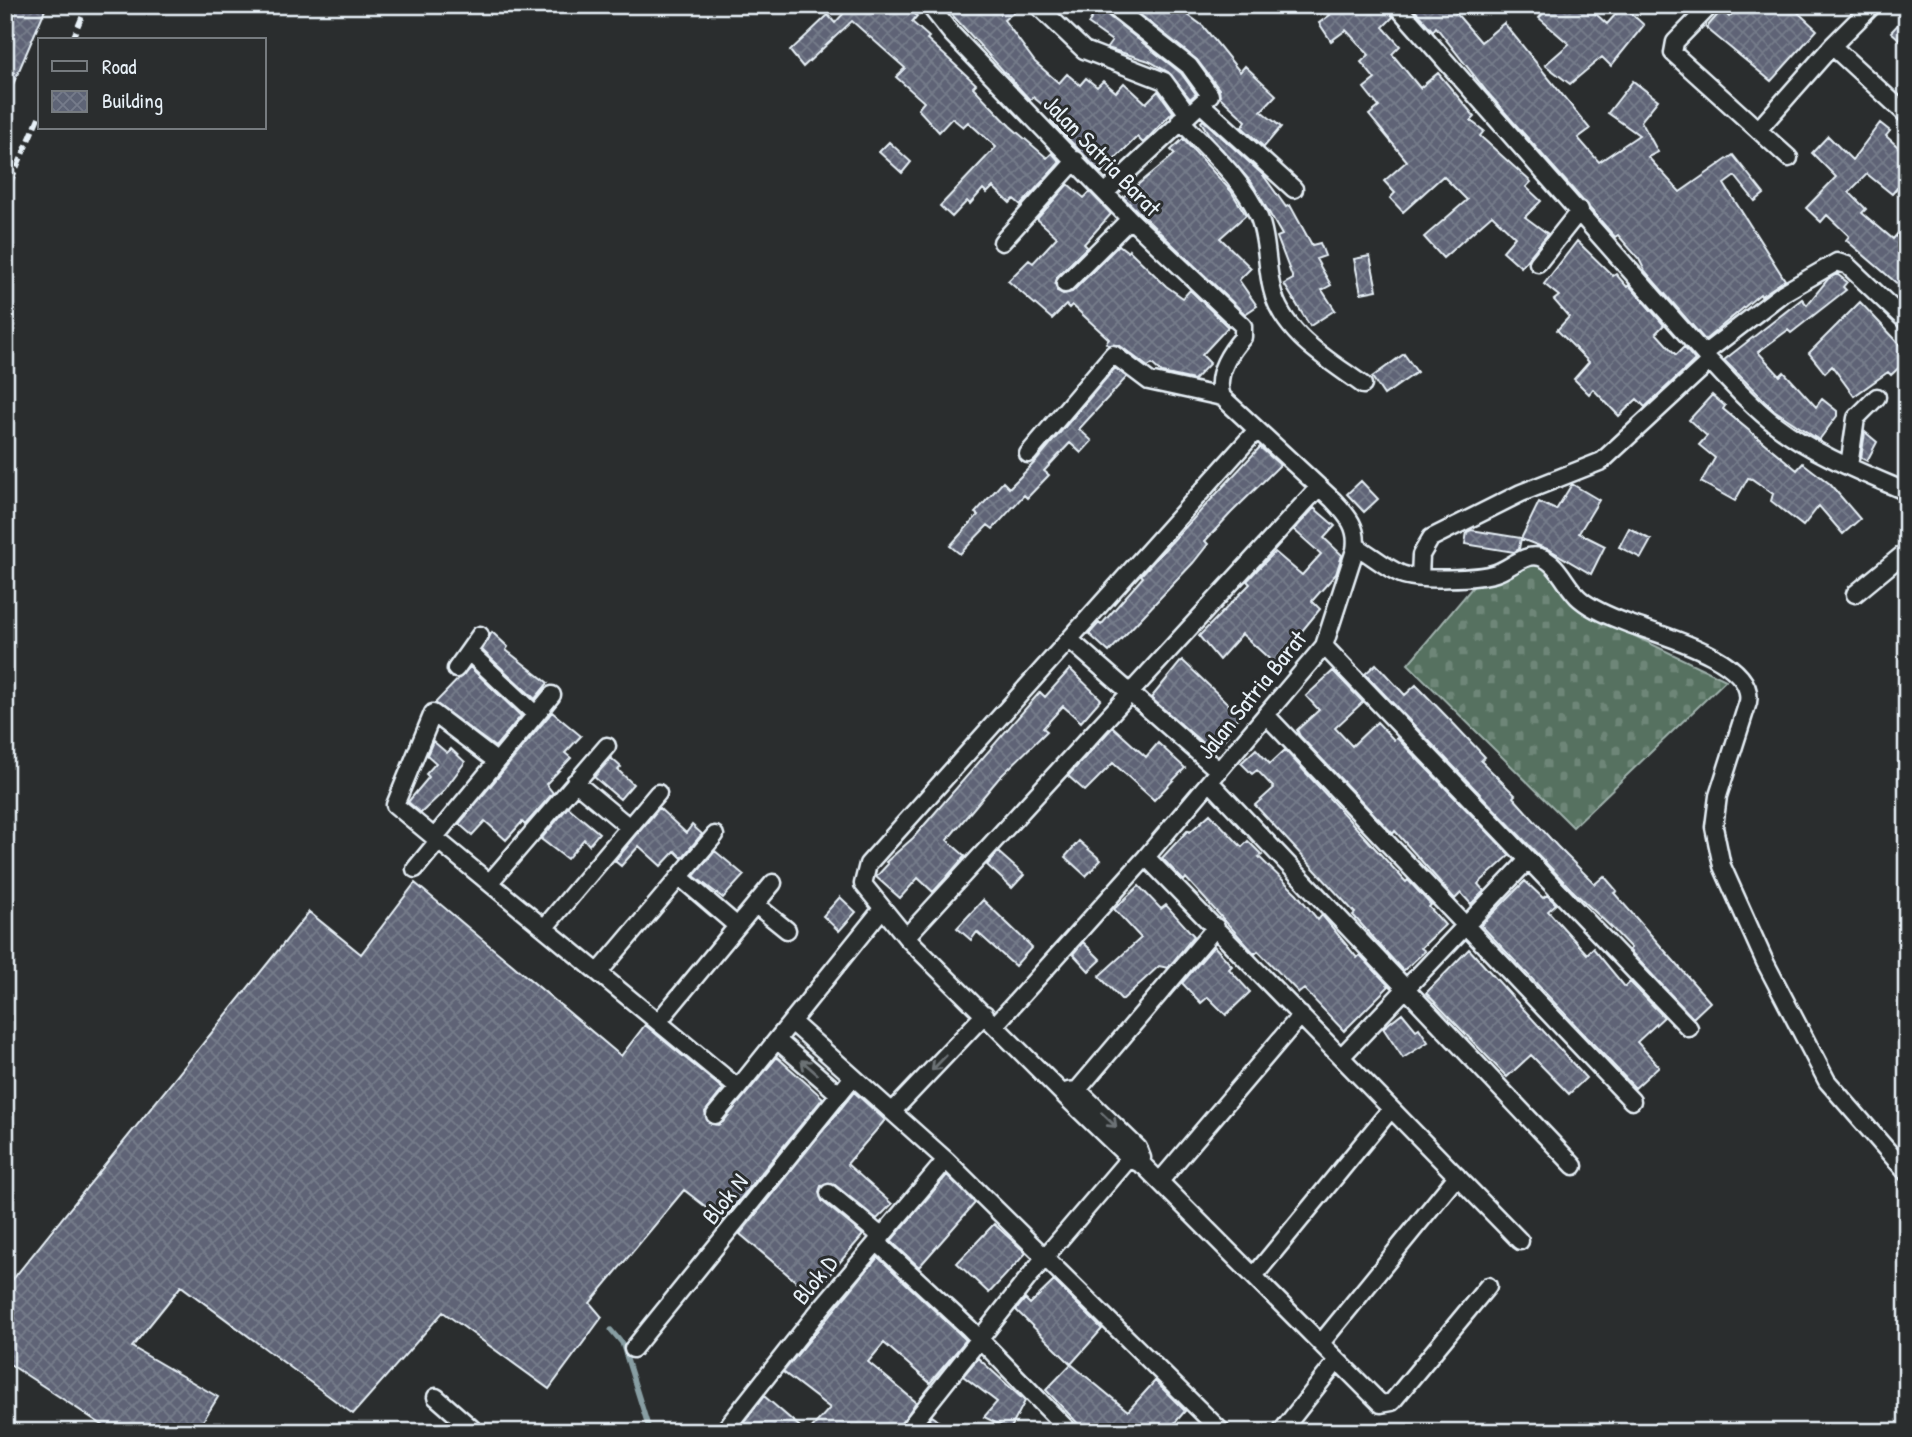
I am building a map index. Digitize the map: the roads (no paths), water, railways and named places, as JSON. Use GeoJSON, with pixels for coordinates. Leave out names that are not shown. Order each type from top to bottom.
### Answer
{"type":"FeatureCollection","features":[{"type":"Feature","properties":{"kind":"street","name":"Jalan Satria Barat"},"geometry":{"type":"LineString","coordinates":[[929,5],[952,34],[1130,219],[1244,328],[1243,337],[1232,350],[1222,370],[1223,397]]}},
{"type":"Feature","properties":{"kind":"street"},"geometry":{"type":"LineString","coordinates":[[1037,5],[1084,50],[1164,81],[1190,113],[1254,208],[1261,223],[1272,292],[1287,322],[1311,347],[1363,385]]}},
{"type":"Feature","properties":{"kind":"street"},"geometry":{"type":"LineString","coordinates":[[1105,192],[1210,95],[1195,72],[1111,5]]}},
{"type":"Feature","properties":{"kind":"street"},"geometry":{"type":"LineString","coordinates":[[1396,5],[1580,210],[1707,357],[1778,427],[1849,466],[1907,492]]}},
{"type":"Feature","properties":{"kind":"street"},"geometry":{"type":"LineString","coordinates":[[1711,5],[1675,42],[1673,53],[1789,158]]}},
{"type":"Feature","properties":{"kind":"street"},"geometry":{"type":"LineString","coordinates":[[1758,130],[1832,46],[1873,5]]}},
{"type":"Feature","properties":{"kind":"street"},"geometry":{"type":"LineString","coordinates":[[1832,46],[1907,115]]}},
{"type":"Feature","properties":{"kind":"street"},"geometry":{"type":"LineString","coordinates":[[1190,113],[1294,189]]}},
{"type":"Feature","properties":{"kind":"street"},"geometry":{"type":"LineString","coordinates":[[1002,242],[1076,160]]}},
{"type":"Feature","properties":{"kind":"street"},"geometry":{"type":"LineString","coordinates":[[1538,263],[1580,210]]}},
{"type":"Feature","properties":{"kind":"street"},"geometry":{"type":"LineString","coordinates":[[1065,284],[1130,219]]}},
{"type":"Feature","properties":{"kind":"street"},"geometry":{"type":"LineString","coordinates":[[1420,577],[1421,555],[1431,538],[1521,493],[1602,461],[1707,357],[1783,293],[1837,262],[1847,265],[1907,322]]}},
{"type":"Feature","properties":{"kind":"street"},"geometry":{"type":"LineString","coordinates":[[1028,454],[1113,354],[1149,381],[1223,397],[1349,517],[1356,532],[1356,546],[1401,575],[1420,577],[1495,573],[1524,558],[1540,557],[1551,562],[1572,591],[1589,605],[1609,616],[1688,645],[1717,659],[1742,678],[1749,696],[1718,796],[1715,816],[1716,844],[1723,866],[1765,962],[1827,1081],[1907,1173]]}},
{"type":"Feature","properties":{"kind":"street"},"geometry":{"type":"LineString","coordinates":[[1849,466],[1856,418],[1877,397]]}},
{"type":"Feature","properties":{"kind":"street"},"geometry":{"type":"LineString","coordinates":[[1256,431],[868,864],[863,884],[906,937],[1133,1153],[1379,1403],[1389,1405],[1488,1286]]}},
{"type":"Feature","properties":{"kind":"street"},"geometry":{"type":"LineString","coordinates":[[906,937],[1134,693],[1319,487]]}},
{"type":"Feature","properties":{"kind":"street","name":"Jalan Satria Barat"},"geometry":{"type":"LineString","coordinates":[[893,1111],[990,1019],[1146,857],[1267,716],[1324,646],[1356,546]]}},
{"type":"Feature","properties":{"kind":"street"},"geometry":{"type":"LineString","coordinates":[[1854,594],[1907,551]]}},
{"type":"Feature","properties":{"kind":"street"},"geometry":{"type":"LineString","coordinates":[[456,669],[480,635]]}},
{"type":"Feature","properties":{"kind":"street"},"geometry":{"type":"LineString","coordinates":[[1070,640],[1134,693],[1215,777],[1406,990],[1574,1166]]}},
{"type":"Feature","properties":{"kind":"street"},"geometry":{"type":"LineString","coordinates":[[1324,646],[1689,1028]]}},
{"type":"Feature","properties":{"kind":"street"},"geometry":{"type":"LineString","coordinates":[[469,652],[535,714]]}},
{"type":"Feature","properties":{"kind":"street"},"geometry":{"type":"LineString","coordinates":[[415,869],[496,761],[552,695]]}},
{"type":"Feature","properties":{"kind":"street"},"geometry":{"type":"LineString","coordinates":[[496,761],[437,715],[429,715],[394,803],[738,1088]]}},
{"type":"Feature","properties":{"kind":"street"},"geometry":{"type":"LineString","coordinates":[[1267,716],[1632,1101]]}},
{"type":"Feature","properties":{"kind":"street"},"geometry":{"type":"LineString","coordinates":[[490,882],[607,746]]}},
{"type":"Feature","properties":{"kind":"street"},"geometry":{"type":"LineString","coordinates":[[575,782],[629,827]]}},
{"type":"Feature","properties":{"kind":"street"},"geometry":{"type":"LineString","coordinates":[[545,927],[658,793]]}},
{"type":"Feature","properties":{"kind":"street"},"geometry":{"type":"LineString","coordinates":[[599,972],[715,835]]}},
{"type":"Feature","properties":{"kind":"street"},"geometry":{"type":"LineString","coordinates":[[1146,857],[1520,1241]]}},
{"type":"Feature","properties":{"kind":"street"},"geometry":{"type":"LineString","coordinates":[[1341,1057],[1528,860]]}},
{"type":"Feature","properties":{"kind":"street"},"geometry":{"type":"LineString","coordinates":[[681,878],[737,926]]}},
{"type":"Feature","properties":{"kind":"street"},"geometry":{"type":"LineString","coordinates":[[659,1023],[773,883]]}},
{"type":"Feature","properties":{"kind":"street"},"geometry":{"type":"LineString","coordinates":[[756,905],[787,930]]}},
{"type":"Feature","properties":{"kind":"street"},"geometry":{"type":"LineString","coordinates":[[715,1115],[793,1023],[882,909]]}},
{"type":"Feature","properties":{"kind":"street"},"geometry":{"type":"LineString","coordinates":[[1070,1094],[1216,927]]}},
{"type":"Feature","properties":{"kind":"street"},"geometry":{"type":"LineString","coordinates":[[1160,1181],[1301,1014]]}},
{"type":"Feature","properties":{"kind":"street"},"geometry":{"type":"LineString","coordinates":[[793,1023],[946,1160],[1222,1432]]}},
{"type":"Feature","properties":{"kind":"street"},"geometry":{"type":"LineString","coordinates":[[778,1041],[839,1094]]}},
{"type":"Feature","properties":{"kind":"street","name":"Blok N"},"geometry":{"type":"LineString","coordinates":[[633,1349],[853,1077]]}},
{"type":"Feature","properties":{"kind":"street"},"geometry":{"type":"LineString","coordinates":[[1254,1276],[1391,1109]]}},
{"type":"Feature","properties":{"kind":"street"},"geometry":{"type":"LineString","coordinates":[[906,1432],[1044,1258],[1133,1153]]}},
{"type":"Feature","properties":{"kind":"street","name":"Blok D"},"geometry":{"type":"LineString","coordinates":[[723,1432],[946,1160]]}},
{"type":"Feature","properties":{"kind":"street"},"geometry":{"type":"LineString","coordinates":[[1321,1343],[1457,1176]]}},
{"type":"Feature","properties":{"kind":"street"},"geometry":{"type":"LineString","coordinates":[[829,1193],[876,1231],[882,1247],[1070,1432]]}},
{"type":"Feature","properties":{"kind":"street"},"geometry":{"type":"LineString","coordinates":[[1281,1432],[1337,1361]]}},
{"type":"Feature","properties":{"kind":"street"},"geometry":{"type":"LineString","coordinates":[[436,1397],[476,1432]]}},
{"type":"Feature","properties":{"kind":"waterway"},"geometry":{"type":"LineString","coordinates":[[611,1330],[622,1343],[650,1432]]}},
{"type":"Feature","properties":{"kind":"railway"},"geometry":{"type":"LineString","coordinates":[[73,38],[87,5]]}},
{"type":"Feature","properties":{"kind":"railway"},"geometry":{"type":"LineString","coordinates":[[5,195],[38,119]]}}]}
